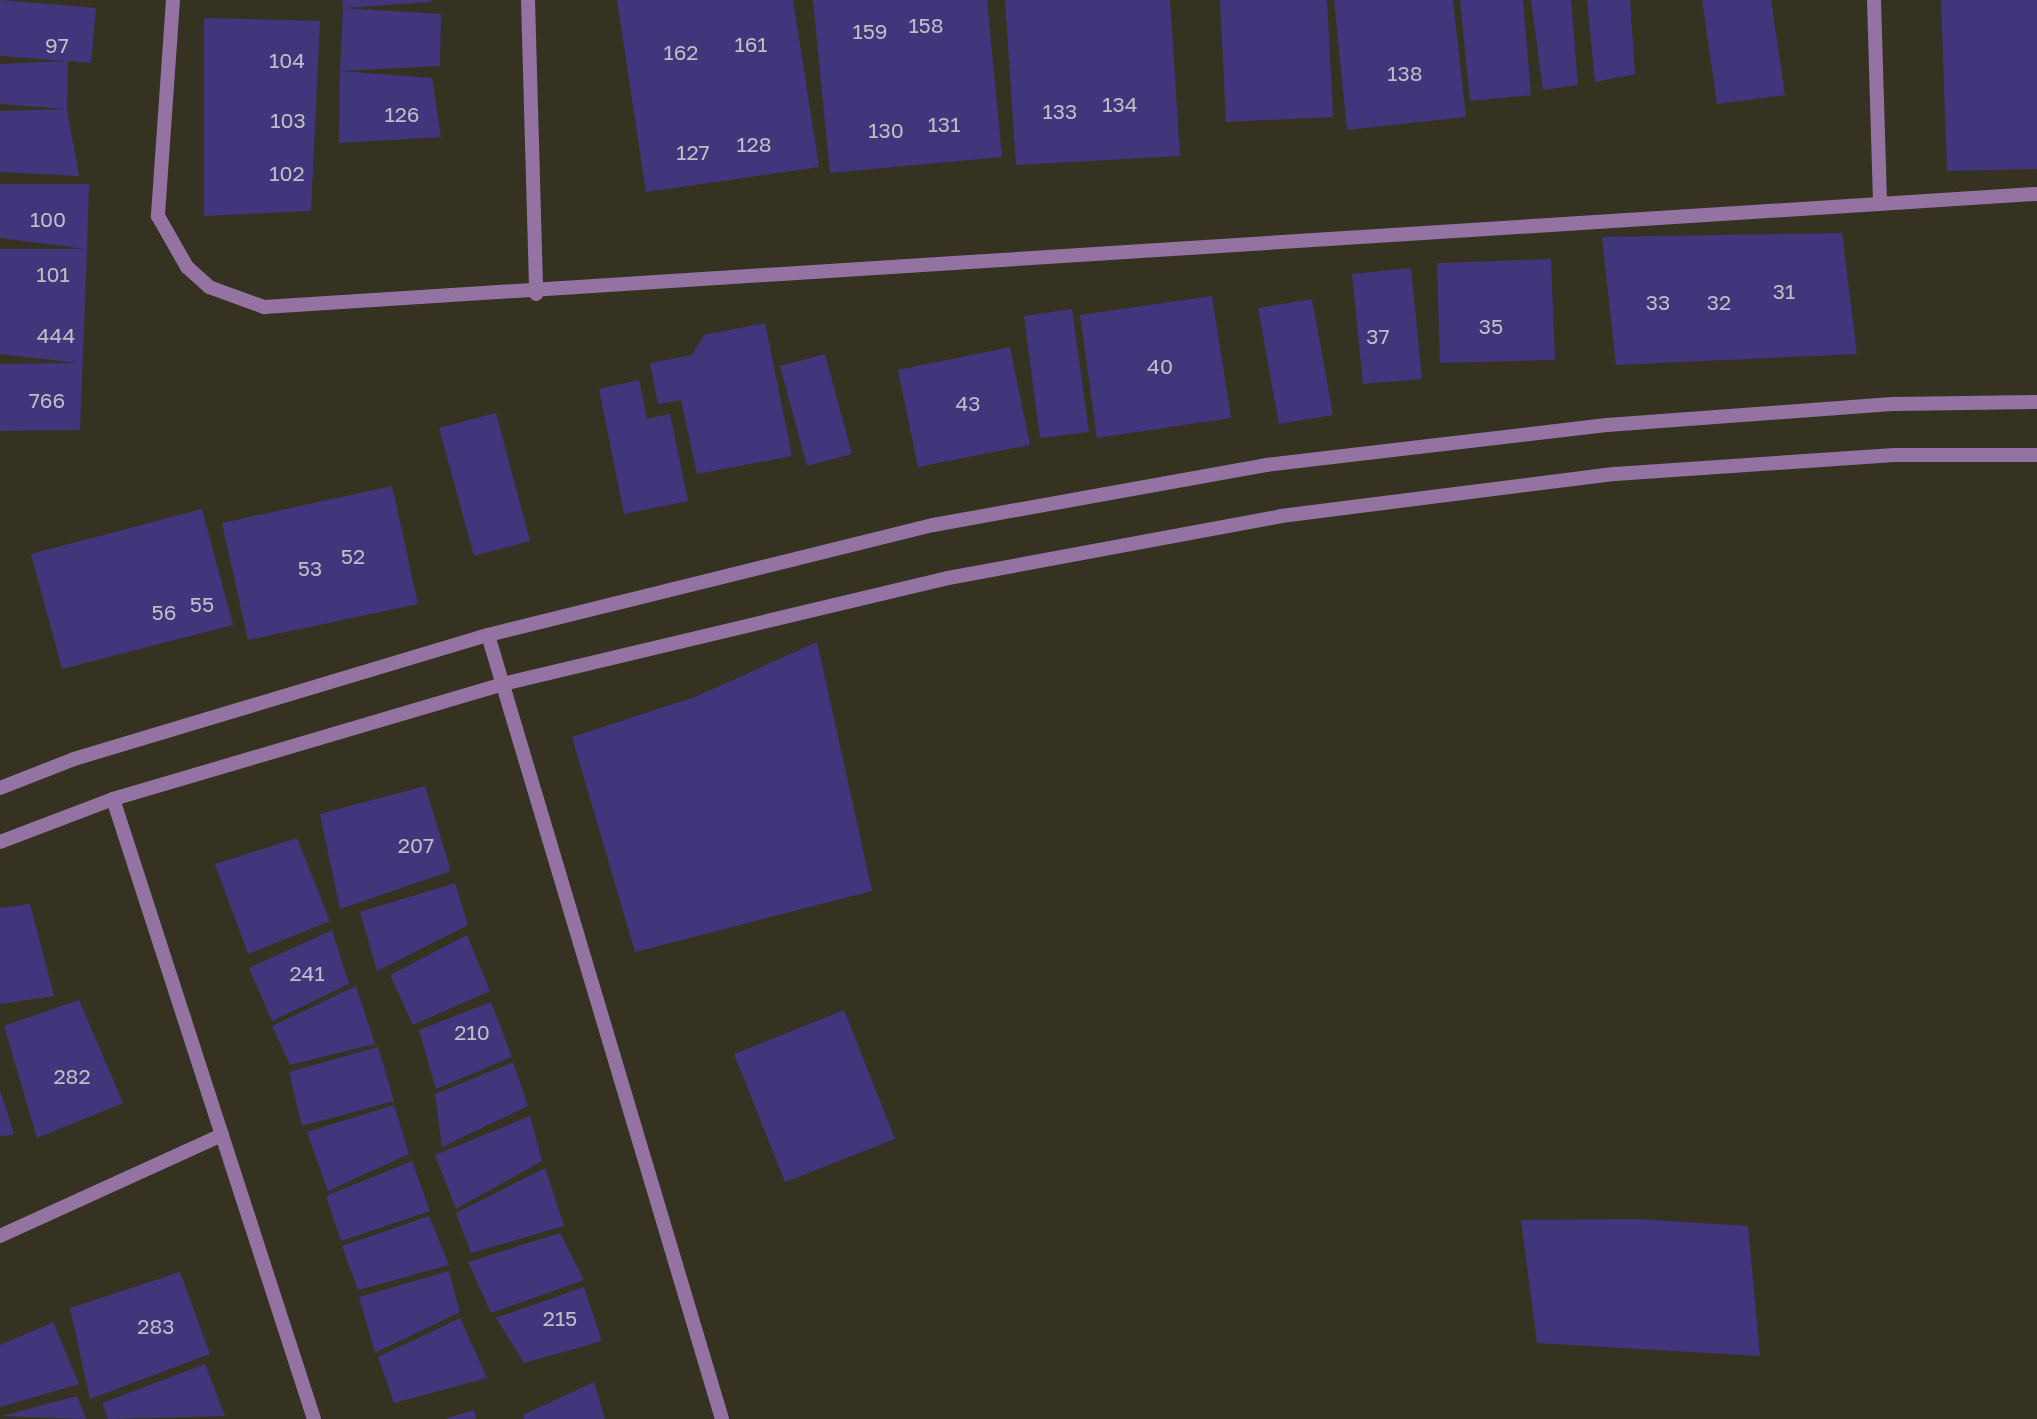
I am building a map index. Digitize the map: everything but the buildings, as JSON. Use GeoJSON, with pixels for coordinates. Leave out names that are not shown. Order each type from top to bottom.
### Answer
{"type":"FeatureCollection","features":[{"type":"Feature","properties":{"kind":"street"},"geometry":{"type":"LineString","coordinates":[[173,0],[158,216],[175,251],[209,287],[264,307],[537,294],[2037,194]]}},
{"type":"Feature","properties":{"kind":"street"},"geometry":{"type":"LineString","coordinates":[[528,0],[537,294]]}},
{"type":"Feature","properties":{"kind":"street"},"geometry":{"type":"LineString","coordinates":[[1874,0],[1880,204]]}},
{"type":"Feature","properties":{"kind":"street"},"geometry":{"type":"LineString","coordinates":[[0,788],[74,759],[488,635],[933,525],[1266,465],[1607,425],[1895,404],[2037,402]]}},
{"type":"Feature","properties":{"kind":"street"},"geometry":{"type":"LineString","coordinates":[[0,842],[113,799],[503,684],[948,578],[1281,516],[1615,474],[1894,455],[2037,455]]}},
{"type":"Feature","properties":{"kind":"street"},"geometry":{"type":"LineString","coordinates":[[488,635],[722,1419]]}},
{"type":"Feature","properties":{"kind":"street"},"geometry":{"type":"LineString","coordinates":[[113,799],[314,1419]]}},
{"type":"Feature","properties":{"kind":"street"},"geometry":{"type":"LineString","coordinates":[[0,1236],[222,1135]]}}]}
